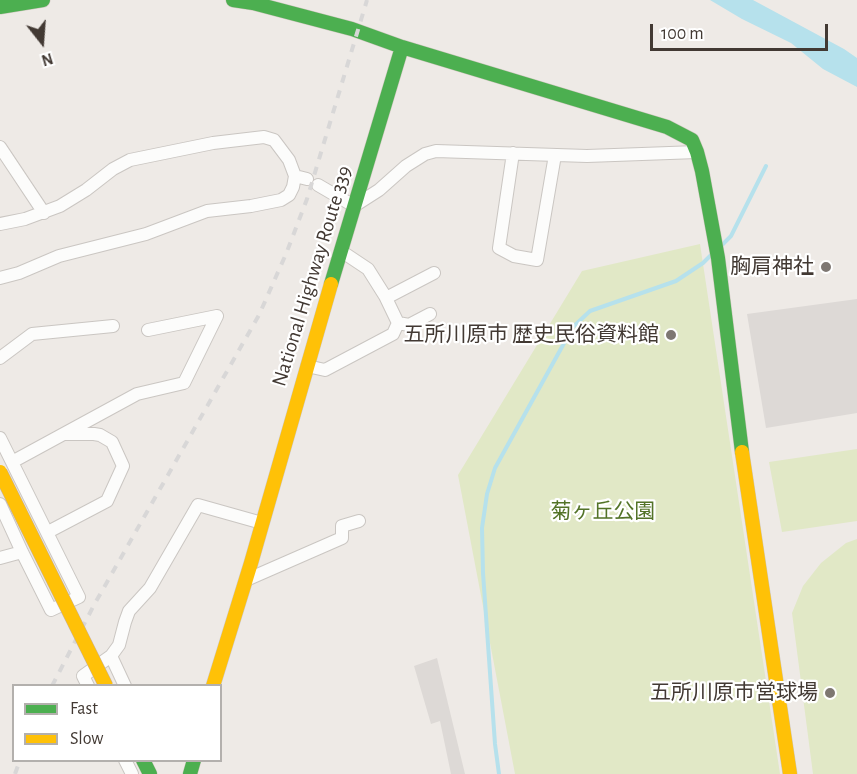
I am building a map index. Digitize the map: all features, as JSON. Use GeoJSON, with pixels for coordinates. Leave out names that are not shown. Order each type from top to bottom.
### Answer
{"type":"FeatureCollection","features":[{"type":"Feature","properties":{"kind":"main road"},"geometry":{"type":"LineString","coordinates":[[0,7],[43,0]]}},
{"type":"Feature","properties":{"kind":"main road"},"geometry":{"type":"LineString","coordinates":[[232,0],[253,3],[352,29],[402,47],[667,127],[692,140],[702,171],[718,258],[741,444],[790,774]]}},
{"type":"Feature","properties":{"kind":"main road","name":"National Highway Route 339"},"geometry":{"type":"LineString","coordinates":[[214,684],[402,47]]}},
{"type":"Feature","properties":{"kind":"main road"},"geometry":{"type":"LineString","coordinates":[[0,472],[105,684]]}},
{"type":"Feature","properties":{"kind":"street"},"geometry":{"type":"LineString","coordinates":[[0,224],[25,219],[60,206],[113,169],[130,160],[213,143],[264,137],[274,140],[307,180],[354,206],[379,190],[406,166],[424,154],[436,151],[587,156],[697,152]]}},
{"type":"Feature","properties":{"kind":"street"},"geometry":{"type":"LineString","coordinates":[[0,147],[44,213]]}},
{"type":"Feature","properties":{"kind":"street"},"geometry":{"type":"LineString","coordinates":[[513,153],[499,248],[514,256],[537,260],[555,155]]}},
{"type":"Feature","properties":{"kind":"street"},"geometry":{"type":"LineString","coordinates":[[0,278],[19,273],[59,256],[146,234],[207,211],[281,200],[289,195],[293,187],[307,180]]}},
{"type":"Feature","properties":{"kind":"street"},"geometry":{"type":"LineString","coordinates":[[341,251],[368,270],[399,322],[409,325],[430,314]]}},
{"type":"Feature","properties":{"kind":"street"},"geometry":{"type":"LineString","coordinates":[[386,298],[434,273]]}},
{"type":"Feature","properties":{"kind":"street"},"geometry":{"type":"LineString","coordinates":[[12,462],[137,394],[183,383],[217,316],[148,330]]}},
{"type":"Feature","properties":{"kind":"street"},"geometry":{"type":"LineString","coordinates":[[307,366],[324,370],[393,334],[399,322]]}},
{"type":"Feature","properties":{"kind":"street"},"geometry":{"type":"LineString","coordinates":[[0,358],[32,334],[113,326]]}},
{"type":"Feature","properties":{"kind":"street"},"geometry":{"type":"LineString","coordinates":[[48,532],[107,501],[123,466],[112,442],[100,435],[63,434]]}},
{"type":"Feature","properties":{"kind":"street"},"geometry":{"type":"LineString","coordinates":[[0,438],[79,597],[51,610],[0,504]]}},
{"type":"Feature","properties":{"kind":"street"},"geometry":{"type":"LineString","coordinates":[[87,684],[83,676],[111,656],[119,645],[129,611],[150,588],[198,505],[262,523]]}},
{"type":"Feature","properties":{"kind":"street"},"geometry":{"type":"LineString","coordinates":[[245,580],[342,538],[342,526],[359,521]]}},
{"type":"Feature","properties":{"kind":"street"},"geometry":{"type":"LineString","coordinates":[[0,558],[22,552]]}},
{"type":"Feature","properties":{"kind":"street"},"geometry":{"type":"LineString","coordinates":[[111,656],[124,684]]}},
{"type":"Feature","properties":{"kind":"green space","name":"菊ヶ丘公園"},"geometry":{"type":"Polygon","coordinates":[[[700,244],[780,774],[515,774],[458,475],[582,271],[700,244]]]}},
{"type":"Feature","properties":{"kind":"green space"},"geometry":{"type":"Polygon","coordinates":[[[857,449],[857,521],[782,532],[769,462],[857,449]]]}},
{"type":"Feature","properties":{"kind":"green space","name":"五所川原市営球場"},"geometry":{"type":"Polygon","coordinates":[[[857,539],[857,774],[813,774],[792,613],[803,586],[821,563],[846,543],[857,539]]]}},
{"type":"Feature","properties":{"kind":"shaded area"},"geometry":{"type":"Polygon","coordinates":[[[857,299],[857,413],[766,428],[747,314],[857,299]]]}},
{"type":"Feature","properties":{"kind":"shaded area"},"geometry":{"type":"Polygon","coordinates":[[[437,658],[465,774],[451,774],[440,721],[431,724],[414,666],[437,658]]]}},
{"type":"Feature","properties":{"kind":"water"},"geometry":{"type":"Polygon","coordinates":[[[710,0],[753,0],[844,49],[857,58],[857,87],[823,69],[791,43],[710,0]]]}},
{"type":"Feature","properties":{"kind":"waterway"},"geometry":{"type":"LineString","coordinates":[[721,246],[731,236],[766,166]]}},
{"type":"Feature","properties":{"kind":"waterway"},"geometry":{"type":"LineString","coordinates":[[499,774],[483,573],[482,528],[487,494],[495,468],[573,327],[590,311],[676,281],[711,255]]}},
{"type":"Feature","properties":{"kind":"railway"},"geometry":{"type":"LineString","coordinates":[[53,684],[94,605],[259,315],[307,199],[367,0]]}},
{"type":"Feature","properties":{"kind":"railway"},"geometry":{"type":"LineString","coordinates":[[15,774],[19,762]]}},
{"type":"Feature","properties":{"kind":"traffic: fast"},"geometry":{"type":"LineString","coordinates":[[0,7],[43,0]]}},
{"type":"Feature","properties":{"kind":"traffic: fast"},"geometry":{"type":"LineString","coordinates":[[233,0],[253,3],[352,29],[402,47],[331,284]]}},
{"type":"Feature","properties":{"kind":"traffic: fast"},"geometry":{"type":"LineString","coordinates":[[402,47],[667,127],[692,140],[702,171],[718,258],[742,452]]}},
{"type":"Feature","properties":{"kind":"traffic: fast"},"geometry":{"type":"LineString","coordinates":[[144,762],[150,774]]}},
{"type":"Feature","properties":{"kind":"traffic: fast"},"geometry":{"type":"LineString","coordinates":[[190,774],[193,762]]}},
{"type":"Feature","properties":{"kind":"traffic: slow"},"geometry":{"type":"LineString","coordinates":[[214,684],[331,284]]}},
{"type":"Feature","properties":{"kind":"traffic: slow"},"geometry":{"type":"LineString","coordinates":[[742,452],[790,774]]}},
{"type":"Feature","properties":{"kind":"traffic: slow"},"geometry":{"type":"LineString","coordinates":[[0,472],[105,684]]}},
{"type":"Feature","properties":{"kind":"place","name":"胸肩神社"},"geometry":{"type":"Point","coordinates":[826,267]}},
{"type":"Feature","properties":{"kind":"place","name":"五所川原市 歴史民俗資料館"},"geometry":{"type":"Point","coordinates":[671,335]}},
{"type":"Feature","properties":{"kind":"place","name":"五所川原市営球場"},"geometry":{"type":"Point","coordinates":[830,693]}}]}
